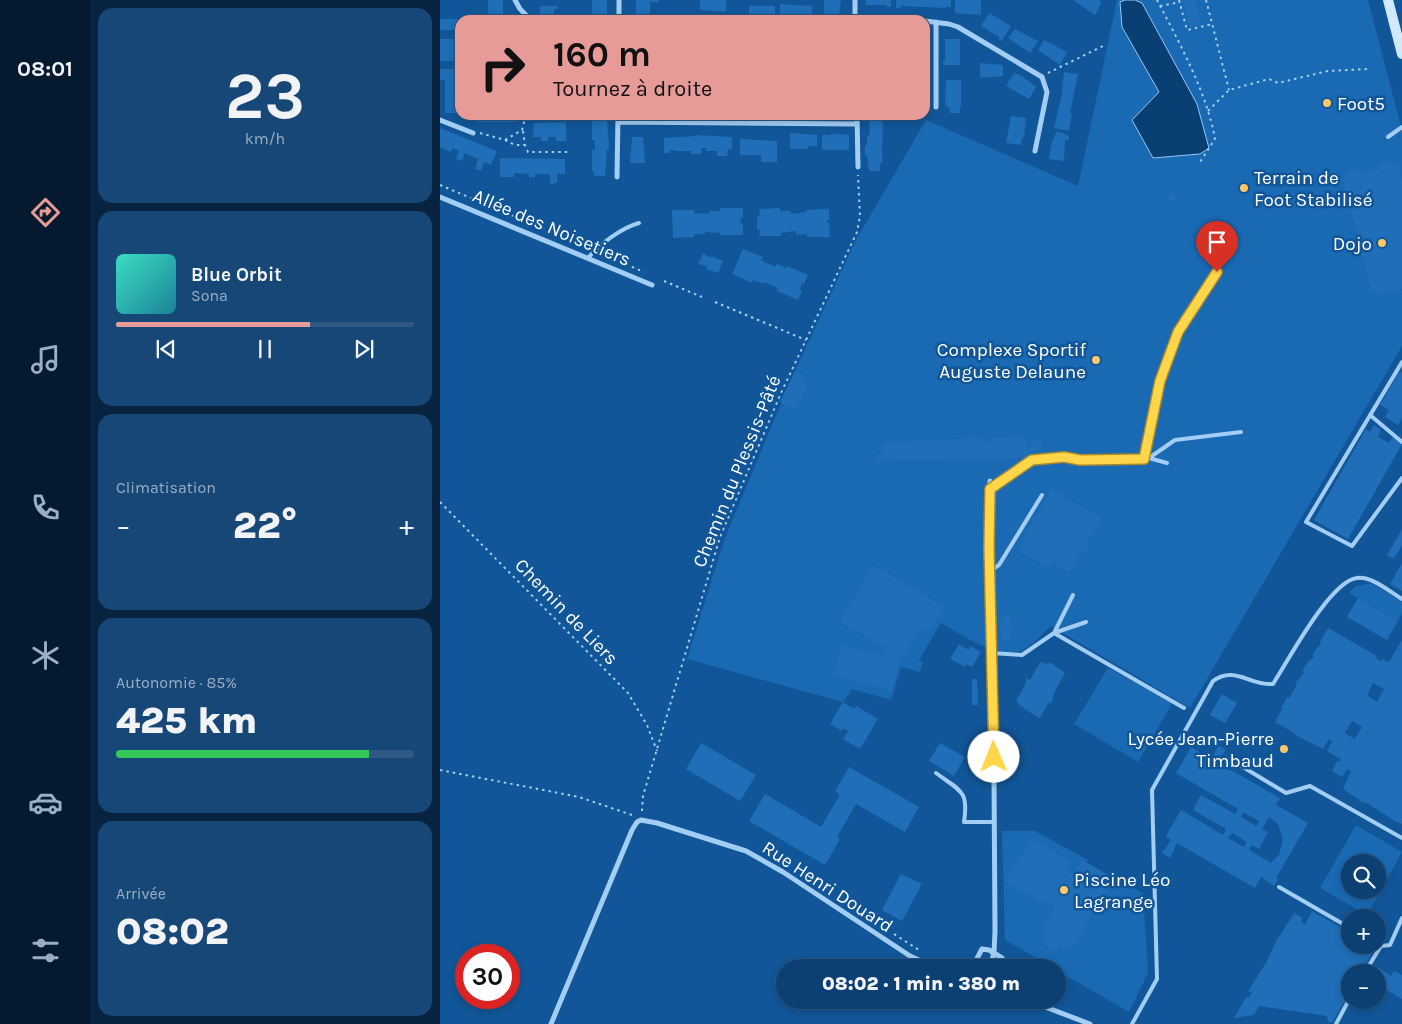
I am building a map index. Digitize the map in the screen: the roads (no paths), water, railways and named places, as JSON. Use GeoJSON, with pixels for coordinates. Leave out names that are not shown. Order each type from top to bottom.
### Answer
{"type":"FeatureCollection","features":[{"type":"Feature","properties":{"kind":"street"},"geometry":{"type":"LineString","coordinates":[[515,0],[520,10],[526,15]]}},
{"type":"Feature","properties":{"kind":"street"},"geometry":{"type":"LineString","coordinates":[[618,0],[619,15]]}},
{"type":"Feature","properties":{"kind":"street"},"geometry":{"type":"LineString","coordinates":[[855,0],[855,15]]}},
{"type":"Feature","properties":{"kind":"street"},"geometry":{"type":"LineString","coordinates":[[1388,0],[1402,54]]}},
{"type":"Feature","properties":{"kind":"street"},"geometry":{"type":"LineString","coordinates":[[930,21],[958,28],[1042,76],[1047,92],[1035,151]]}},
{"type":"Feature","properties":{"kind":"street"},"geometry":{"type":"LineString","coordinates":[[936,22],[936,107]]}},
{"type":"Feature","properties":{"kind":"street"},"geometry":{"type":"LineString","coordinates":[[440,120],[473,133]]}},
{"type":"Feature","properties":{"kind":"street"},"geometry":{"type":"LineString","coordinates":[[857,120],[858,167]]}},
{"type":"Feature","properties":{"kind":"street"},"geometry":{"type":"LineString","coordinates":[[617,177],[618,122],[857,124]]}},
{"type":"Feature","properties":{"kind":"street","name":"Allée des Noisetiers"},"geometry":{"type":"LineString","coordinates":[[440,197],[652,285]]}},
{"type":"Feature","properties":{"kind":"street"},"geometry":{"type":"LineString","coordinates":[[990,481],[994,776],[994,952],[992,959]]}},
{"type":"Feature","properties":{"kind":"street","name":"Rue Henri Douard"},"geometry":{"type":"LineString","coordinates":[[551,1024],[632,830],[637,822],[641,820],[658,823],[746,851],[783,872],[917,959]]}},
{"type":"Feature","properties":{"kind":"street"},"geometry":{"type":"LineString","coordinates":[[977,959],[982,949],[994,952],[1002,958]]}},
{"type":"Feature","properties":{"kind":"street"},"geometry":{"type":"LineString","coordinates":[[1051,1009],[1090,1024]]}},
{"type":"Feature","properties":{"kind":"lane"},"geometry":{"type":"LineString","coordinates":[[1388,137],[1402,127]]}},
{"type":"Feature","properties":{"kind":"lane"},"geometry":{"type":"LineString","coordinates":[[588,258],[594,250],[630,226],[639,223]]}},
{"type":"Feature","properties":{"kind":"lane"},"geometry":{"type":"LineString","coordinates":[[1146,459],[1160,381],[1178,332],[1217,272]]}},
{"type":"Feature","properties":{"kind":"lane"},"geometry":{"type":"LineString","coordinates":[[1402,362],[1306,522],[1352,546],[1402,478]]}},
{"type":"Feature","properties":{"kind":"lane"},"geometry":{"type":"LineString","coordinates":[[1370,415],[1402,442]]}},
{"type":"Feature","properties":{"kind":"lane"},"geometry":{"type":"LineString","coordinates":[[1146,459],[1175,440],[1241,432]]}},
{"type":"Feature","properties":{"kind":"lane"},"geometry":{"type":"LineString","coordinates":[[990,489],[1032,460],[1064,457],[1080,460],[1146,459],[1167,463]]}},
{"type":"Feature","properties":{"kind":"lane"},"geometry":{"type":"LineString","coordinates":[[990,571],[998,565],[1042,495]]}},
{"type":"Feature","properties":{"kind":"lane"},"geometry":{"type":"LineString","coordinates":[[1132,1024],[1157,979],[1152,790],[1213,681],[1222,674],[1236,675],[1263,685],[1273,684],[1322,606],[1343,585],[1356,578],[1368,579],[1402,598]]}},
{"type":"Feature","properties":{"kind":"lane"},"geometry":{"type":"LineString","coordinates":[[1054,633],[1073,595]]}},
{"type":"Feature","properties":{"kind":"lane"},"geometry":{"type":"LineString","coordinates":[[992,653],[1022,655],[1054,633],[1086,622]]}},
{"type":"Feature","properties":{"kind":"lane"},"geometry":{"type":"LineString","coordinates":[[1054,633],[1184,708]]}},
{"type":"Feature","properties":{"kind":"lane"},"geometry":{"type":"LineString","coordinates":[[1233,761],[1286,793],[1310,786],[1402,838]]}},
{"type":"Feature","properties":{"kind":"lane"},"geometry":{"type":"LineString","coordinates":[[936,773],[963,794],[967,805],[964,822],[994,822]]}},
{"type":"Feature","properties":{"kind":"lane"},"geometry":{"type":"LineString","coordinates":[[1279,887],[1341,923]]}},
{"type":"Feature","properties":{"kind":"lane"},"geometry":{"type":"LineString","coordinates":[[1386,945],[1390,945],[1402,918]]}},
{"type":"Feature","properties":{"kind":"lane"},"geometry":{"type":"LineString","coordinates":[[1336,1024],[1344,1009]]}},
{"type":"Feature","properties":{"kind":"place","name":"Foot5"},"geometry":{"type":"Point","coordinates":[1327,103]}},
{"type":"Feature","properties":{"kind":"place","name":"Terrain de Foot Stabilisé"},"geometry":{"type":"Point","coordinates":[1244,188]}},
{"type":"Feature","properties":{"kind":"place","name":"Dojo"},"geometry":{"type":"Point","coordinates":[1382,243]}},
{"type":"Feature","properties":{"kind":"place","name":"Complexe Sportif Auguste Delaune"},"geometry":{"type":"Point","coordinates":[1096,360]}},
{"type":"Feature","properties":{"kind":"place","name":"Lycée Jean-Pierre Timbaud"},"geometry":{"type":"Point","coordinates":[1284,749]}},
{"type":"Feature","properties":{"kind":"place","name":"Piscine Léo Lagrange"},"geometry":{"type":"Point","coordinates":[1064,890]}}]}
